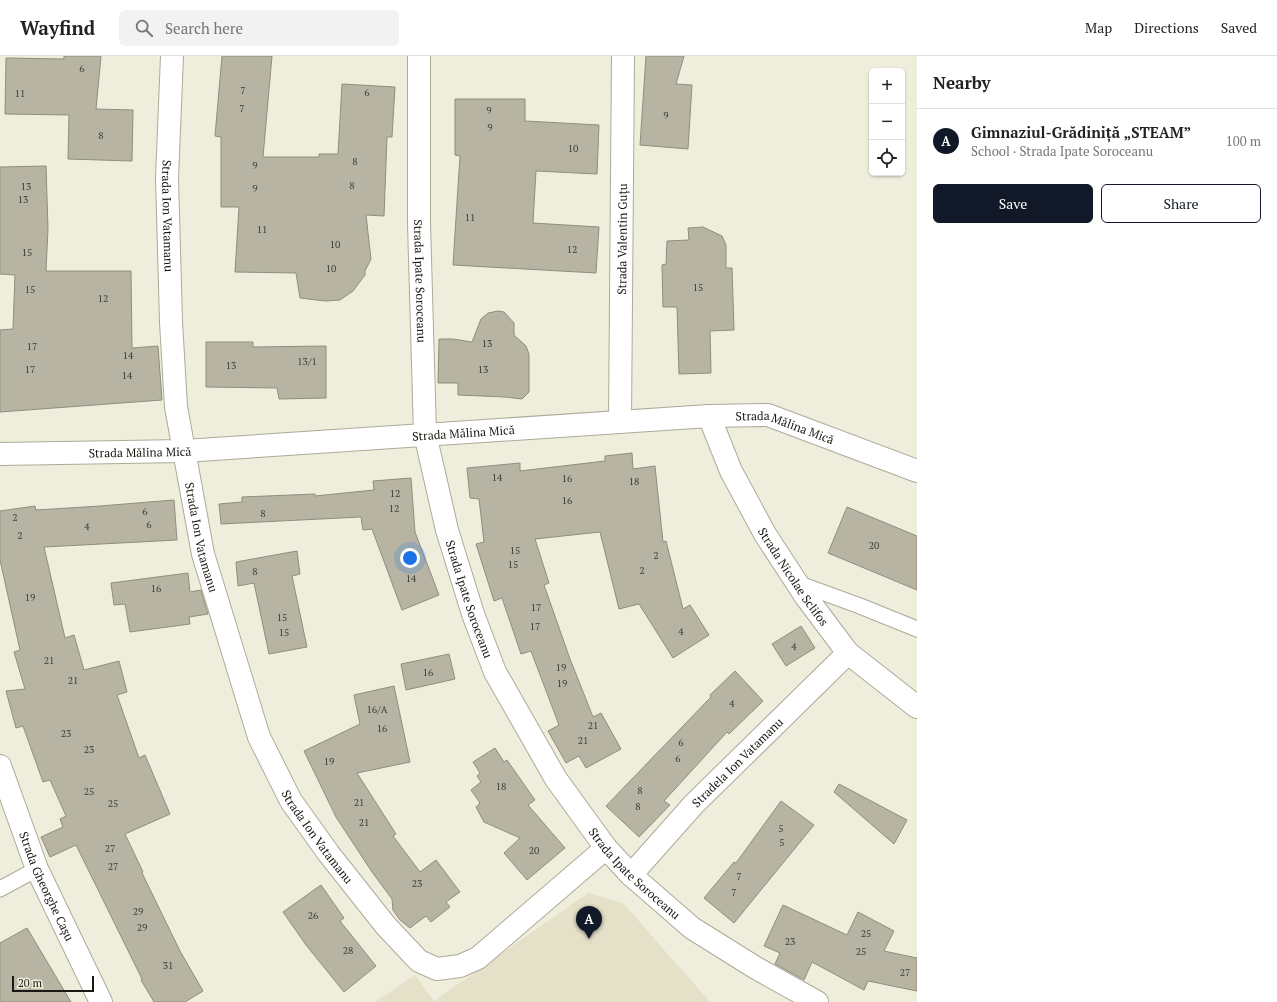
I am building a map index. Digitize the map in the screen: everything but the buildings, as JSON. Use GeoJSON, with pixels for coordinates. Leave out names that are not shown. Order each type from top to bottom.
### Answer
{"type":"FeatureCollection","features":[{"type":"Feature","properties":{"kind":"street","name":"Strada Ion Vatamanu"},"geometry":{"type":"LineString","coordinates":[[172,56],[167,178],[171,322],[176,408],[203,554],[259,737],[291,801],[324,848],[386,926],[418,961],[437,969],[460,966],[478,958],[606,848]]}},
{"type":"Feature","properties":{"kind":"street","name":"Strada Ipate Soroceanu"},"geometry":{"type":"LineString","coordinates":[[419,56],[419,223],[425,434],[447,530],[473,614],[495,672],[556,779],[606,848],[630,875],[692,928],[756,968],[817,1002]]}},
{"type":"Feature","properties":{"kind":"street","name":"Strada Valentin Guțu"},"geometry":{"type":"LineString","coordinates":[[620,422],[623,56]]}},
{"type":"Feature","properties":{"kind":"street","name":"Strada Mălina Mică"},"geometry":{"type":"LineString","coordinates":[[0,454],[184,451],[709,416],[768,415],[917,471]]}},
{"type":"Feature","properties":{"kind":"street","name":"Strada Nicolae Sclifos"},"geometry":{"type":"LineString","coordinates":[[709,416],[731,471],[765,534],[806,597],[848,653],[917,707]]}},
{"type":"Feature","properties":{"kind":"street","name":"Stradela Ion Vatamanu"},"geometry":{"type":"LineString","coordinates":[[630,875],[694,804],[848,653]]}},
{"type":"Feature","properties":{"kind":"street","name":"Strada Gheorghe Cașu"},"geometry":{"type":"LineString","coordinates":[[0,766],[37,869],[101,1002]]}},
{"type":"Feature","properties":{"kind":"lane"},"geometry":{"type":"LineString","coordinates":[[797,583],[917,628]]}},
{"type":"Feature","properties":{"kind":"lane"},"geometry":{"type":"LineString","coordinates":[[0,889],[37,869]]}},
{"type":"Feature","properties":{"kind":"shaded area"},"geometry":{"type":"Polygon","coordinates":[[[588,893],[623,903],[710,1002],[375,1002],[415,975],[434,1001],[588,893]]]}},
{"type":"Feature","properties":{"kind":"place","name":"Gimnaziul-Grădiniță „STEAM”"},"geometry":{"type":"Point","coordinates":[589,939]}}]}
